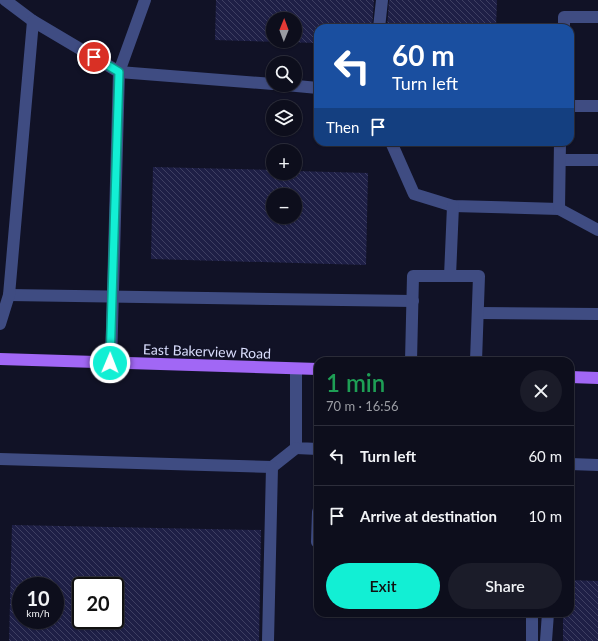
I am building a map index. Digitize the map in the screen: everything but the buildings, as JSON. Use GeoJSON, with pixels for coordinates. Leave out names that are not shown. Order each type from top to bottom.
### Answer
{"type":"FeatureCollection","features":[{"type":"Feature","properties":{"kind":"main road","name":"East Bakerview Road"},"geometry":{"type":"LineString","coordinates":[[0,359],[314,369]]}},
{"type":"Feature","properties":{"kind":"main road"},"geometry":{"type":"LineString","coordinates":[[574,377],[598,378]]}},
{"type":"Feature","properties":{"kind":"lane"},"geometry":{"type":"LineString","coordinates":[[5,0],[33,21],[119,72],[266,83]]}},
{"type":"Feature","properties":{"kind":"lane"},"geometry":{"type":"LineString","coordinates":[[110,363],[119,72],[145,0]]}},
{"type":"Feature","properties":{"kind":"lane"},"geometry":{"type":"LineString","coordinates":[[379,24],[382,0]]}},
{"type":"Feature","properties":{"kind":"lane"},"geometry":{"type":"LineString","coordinates":[[564,24],[564,17],[598,17]]}},
{"type":"Feature","properties":{"kind":"lane"},"geometry":{"type":"LineString","coordinates":[[0,324],[9,295],[33,21]]}},
{"type":"Feature","properties":{"kind":"lane"},"geometry":{"type":"LineString","coordinates":[[302,86],[314,88]]}},
{"type":"Feature","properties":{"kind":"lane"},"geometry":{"type":"LineString","coordinates":[[574,106],[598,106]]}},
{"type":"Feature","properties":{"kind":"lane"},"geometry":{"type":"LineString","coordinates":[[393,146],[414,194],[453,206],[560,209],[598,230]]}},
{"type":"Feature","properties":{"kind":"lane"},"geometry":{"type":"LineString","coordinates":[[560,146],[560,209]]}},
{"type":"Feature","properties":{"kind":"lane"},"geometry":{"type":"LineString","coordinates":[[560,160],[598,160]]}},
{"type":"Feature","properties":{"kind":"lane"},"geometry":{"type":"LineString","coordinates":[[450,276],[453,206]]}},
{"type":"Feature","properties":{"kind":"lane"},"geometry":{"type":"LineString","coordinates":[[411,357],[413,276],[479,276],[476,357]]}},
{"type":"Feature","properties":{"kind":"lane"},"geometry":{"type":"LineString","coordinates":[[9,295],[413,301]]}},
{"type":"Feature","properties":{"kind":"lane"},"geometry":{"type":"LineString","coordinates":[[478,313],[598,314]]}},
{"type":"Feature","properties":{"kind":"lane"},"geometry":{"type":"LineString","coordinates":[[296,369],[296,448]]}},
{"type":"Feature","properties":{"kind":"lane"},"geometry":{"type":"LineString","coordinates":[[0,459],[272,467],[296,448],[314,449]]}},
{"type":"Feature","properties":{"kind":"lane"},"geometry":{"type":"LineString","coordinates":[[574,464],[598,465]]}},
{"type":"Feature","properties":{"kind":"lane"},"geometry":{"type":"LineString","coordinates":[[268,641],[272,467]]}},
{"type":"Feature","properties":{"kind":"lane"},"geometry":{"type":"LineString","coordinates":[[532,617],[532,641]]}},
{"type":"Feature","properties":{"kind":"lane"},"geometry":{"type":"LineString","coordinates":[[546,641],[548,617]]}},
{"type":"Feature","properties":{"kind":"route"},"geometry":{"type":"LineString","coordinates":[[94,57],[119,72],[110,363]]}}]}
